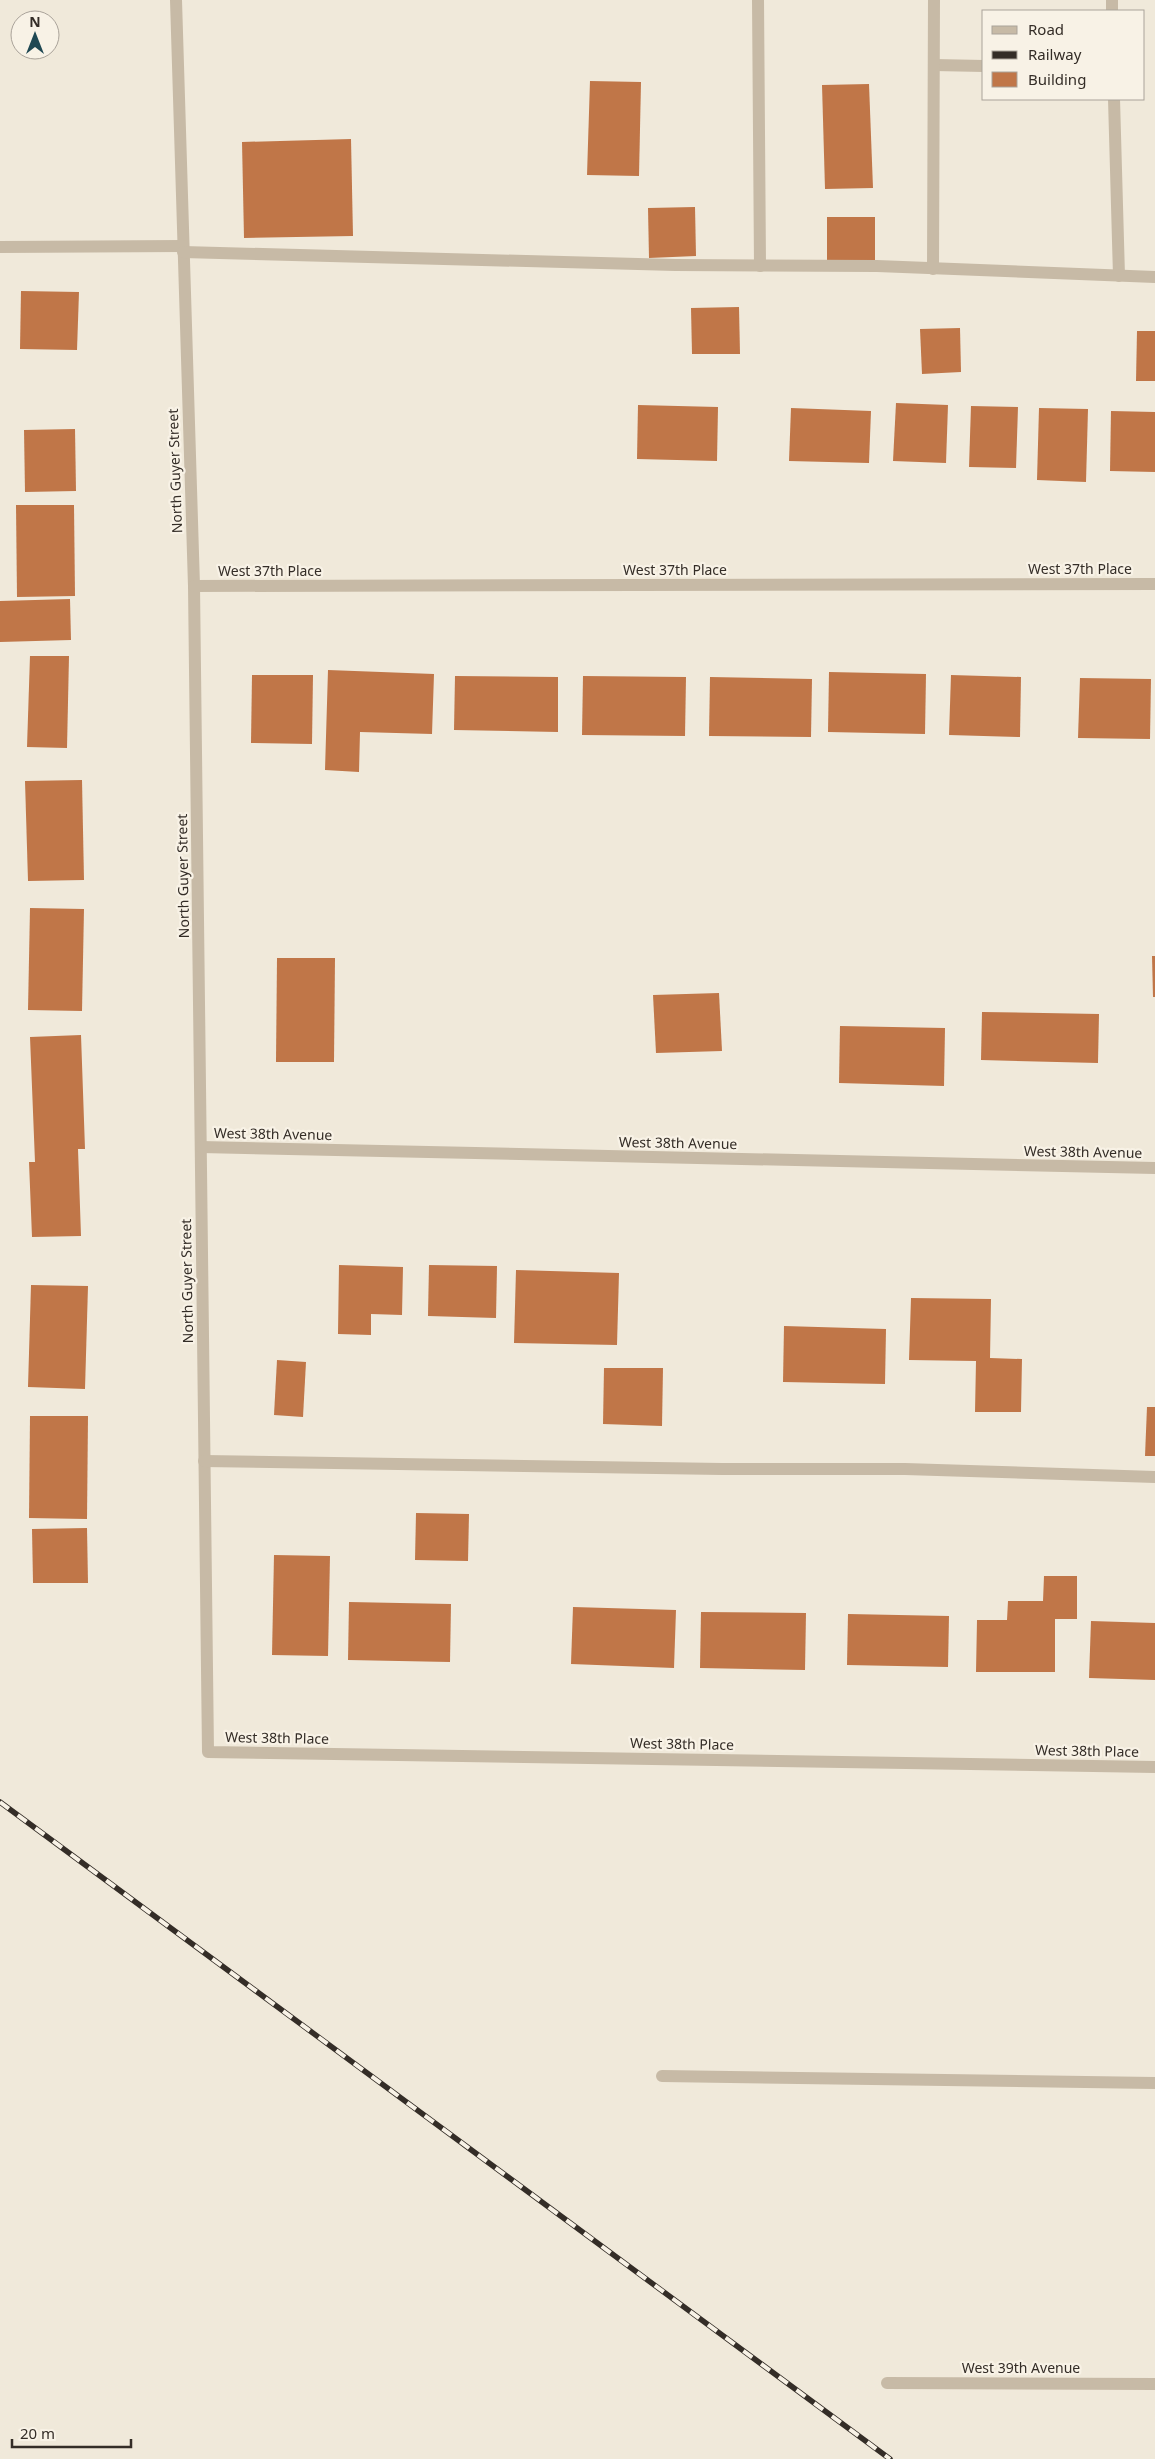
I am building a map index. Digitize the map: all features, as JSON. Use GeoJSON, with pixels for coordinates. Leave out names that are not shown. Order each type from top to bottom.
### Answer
{"type":"FeatureCollection","features":[{"type":"Feature","properties":{"kind":"street","name":"North Guyer Street"},"geometry":{"type":"LineString","coordinates":[[176,0],[194,586],[208,1752]]}},
{"type":"Feature","properties":{"kind":"street"},"geometry":{"type":"LineString","coordinates":[[758,0],[760,266]]}},
{"type":"Feature","properties":{"kind":"street"},"geometry":{"type":"LineString","coordinates":[[933,269],[934,0]]}},
{"type":"Feature","properties":{"kind":"street"},"geometry":{"type":"LineString","coordinates":[[934,65],[982,66]]}},
{"type":"Feature","properties":{"kind":"street"},"geometry":{"type":"LineString","coordinates":[[1114,100],[1119,276]]}},
{"type":"Feature","properties":{"kind":"street"},"geometry":{"type":"LineString","coordinates":[[0,248],[183,249],[760,266],[878,266],[1155,277]]}},
{"type":"Feature","properties":{"kind":"street","name":"West 37th Place"},"geometry":{"type":"LineString","coordinates":[[194,586],[1155,584]]}},
{"type":"Feature","properties":{"kind":"street","name":"West 38th Avenue"},"geometry":{"type":"LineString","coordinates":[[201,1148],[1155,1168]]}},
{"type":"Feature","properties":{"kind":"street"},"geometry":{"type":"LineString","coordinates":[[204,1461],[722,1469],[905,1469],[1155,1477]]}},
{"type":"Feature","properties":{"kind":"street","name":"West 38th Place"},"geometry":{"type":"LineString","coordinates":[[208,1752],[1155,1767]]}},
{"type":"Feature","properties":{"kind":"street"},"geometry":{"type":"LineString","coordinates":[[662,2076],[1155,2083]]}},
{"type":"Feature","properties":{"kind":"street","name":"West 39th Avenue"},"geometry":{"type":"LineString","coordinates":[[887,2383],[1155,2384]]}},
{"type":"Feature","properties":{"kind":"building"},"geometry":{"type":"Polygon","coordinates":[[[590,81],[641,82],[639,176],[587,175],[590,81]]]}},
{"type":"Feature","properties":{"kind":"building"},"geometry":{"type":"Polygon","coordinates":[[[869,84],[873,188],[825,189],[822,85],[869,84]]]}},
{"type":"Feature","properties":{"kind":"building"},"geometry":{"type":"Polygon","coordinates":[[[351,139],[353,236],[244,238],[242,142],[351,139]]]}},
{"type":"Feature","properties":{"kind":"building"},"geometry":{"type":"Polygon","coordinates":[[[695,207],[696,256],[649,258],[648,208],[695,207]]]}},
{"type":"Feature","properties":{"kind":"building"},"geometry":{"type":"Polygon","coordinates":[[[827,217],[875,217],[875,261],[827,260],[827,217]]]}},
{"type":"Feature","properties":{"kind":"building"},"geometry":{"type":"Polygon","coordinates":[[[21,291],[79,292],[77,350],[20,349],[21,291]]]}},
{"type":"Feature","properties":{"kind":"building"},"geometry":{"type":"Polygon","coordinates":[[[739,307],[740,354],[692,354],[691,308],[739,307]]]}},
{"type":"Feature","properties":{"kind":"building"},"geometry":{"type":"Polygon","coordinates":[[[960,328],[961,372],[922,374],[920,329],[960,328]]]}},
{"type":"Feature","properties":{"kind":"building"},"geometry":{"type":"Polygon","coordinates":[[[1137,331],[1155,331],[1155,381],[1136,381],[1137,331]]]}},
{"type":"Feature","properties":{"kind":"building"},"geometry":{"type":"Polygon","coordinates":[[[896,403],[948,405],[946,463],[893,461],[896,403]]]}},
{"type":"Feature","properties":{"kind":"building"},"geometry":{"type":"Polygon","coordinates":[[[638,405],[718,407],[717,461],[637,459],[638,405]]]}},
{"type":"Feature","properties":{"kind":"building"},"geometry":{"type":"Polygon","coordinates":[[[971,406],[1018,407],[1016,468],[969,467],[971,406]]]}},
{"type":"Feature","properties":{"kind":"building"},"geometry":{"type":"Polygon","coordinates":[[[791,408],[871,411],[869,463],[789,461],[791,408]]]}},
{"type":"Feature","properties":{"kind":"building"},"geometry":{"type":"Polygon","coordinates":[[[1039,408],[1088,409],[1086,482],[1037,480],[1039,408]]]}},
{"type":"Feature","properties":{"kind":"building"},"geometry":{"type":"Polygon","coordinates":[[[1111,411],[1155,412],[1155,472],[1110,471],[1111,411]]]}},
{"type":"Feature","properties":{"kind":"building"},"geometry":{"type":"Polygon","coordinates":[[[75,429],[76,491],[25,492],[24,430],[75,429]]]}},
{"type":"Feature","properties":{"kind":"building"},"geometry":{"type":"Polygon","coordinates":[[[16,505],[74,505],[75,596],[17,597],[16,505]]]}},
{"type":"Feature","properties":{"kind":"building"},"geometry":{"type":"Polygon","coordinates":[[[70,599],[71,640],[0,642],[0,601],[70,599]]]}},
{"type":"Feature","properties":{"kind":"building"},"geometry":{"type":"Polygon","coordinates":[[[30,656],[69,656],[67,748],[27,747],[30,656]]]}},
{"type":"Feature","properties":{"kind":"building"},"geometry":{"type":"Polygon","coordinates":[[[328,670],[434,674],[432,734],[360,732],[359,772],[325,770],[328,670]]]}},
{"type":"Feature","properties":{"kind":"building"},"geometry":{"type":"Polygon","coordinates":[[[829,672],[926,674],[925,734],[828,732],[829,672]]]}},
{"type":"Feature","properties":{"kind":"building"},"geometry":{"type":"Polygon","coordinates":[[[252,675],[313,675],[312,744],[251,743],[252,675]]]}},
{"type":"Feature","properties":{"kind":"building"},"geometry":{"type":"Polygon","coordinates":[[[951,675],[1021,677],[1020,737],[949,735],[951,675]]]}},
{"type":"Feature","properties":{"kind":"building"},"geometry":{"type":"Polygon","coordinates":[[[455,676],[558,677],[558,732],[454,730],[455,676]]]}},
{"type":"Feature","properties":{"kind":"building"},"geometry":{"type":"Polygon","coordinates":[[[583,676],[686,677],[685,736],[582,735],[583,676]]]}},
{"type":"Feature","properties":{"kind":"building"},"geometry":{"type":"Polygon","coordinates":[[[710,677],[812,679],[811,737],[709,736],[710,677]]]}},
{"type":"Feature","properties":{"kind":"building"},"geometry":{"type":"Polygon","coordinates":[[[1080,678],[1151,679],[1150,739],[1078,738],[1080,678]]]}},
{"type":"Feature","properties":{"kind":"building"},"geometry":{"type":"Polygon","coordinates":[[[82,780],[84,880],[28,881],[25,781],[82,780]]]}},
{"type":"Feature","properties":{"kind":"building"},"geometry":{"type":"Polygon","coordinates":[[[30,908],[84,909],[82,1011],[28,1010],[30,908]]]}},
{"type":"Feature","properties":{"kind":"building"},"geometry":{"type":"Polygon","coordinates":[[[1152,956],[1155,956],[1155,997],[1153,997],[1152,956]]]}},
{"type":"Feature","properties":{"kind":"building"},"geometry":{"type":"Polygon","coordinates":[[[277,958],[335,958],[334,1062],[276,1062],[277,958]]]}},
{"type":"Feature","properties":{"kind":"building"},"geometry":{"type":"Polygon","coordinates":[[[719,993],[722,1051],[656,1053],[653,995],[719,993]]]}},
{"type":"Feature","properties":{"kind":"building"},"geometry":{"type":"Polygon","coordinates":[[[982,1012],[1099,1014],[1098,1063],[981,1060],[982,1012]]]}},
{"type":"Feature","properties":{"kind":"building"},"geometry":{"type":"Polygon","coordinates":[[[840,1026],[945,1028],[944,1086],[839,1083],[840,1026]]]}},
{"type":"Feature","properties":{"kind":"building"},"geometry":{"type":"Polygon","coordinates":[[[81,1035],[85,1149],[78,1149],[81,1236],[32,1237],[29,1162],[35,1162],[30,1037],[81,1035]]]}},
{"type":"Feature","properties":{"kind":"building"},"geometry":{"type":"Polygon","coordinates":[[[339,1265],[403,1267],[402,1315],[371,1314],[371,1335],[338,1334],[339,1265]]]}},
{"type":"Feature","properties":{"kind":"building"},"geometry":{"type":"Polygon","coordinates":[[[429,1265],[497,1266],[496,1318],[428,1316],[429,1265]]]}},
{"type":"Feature","properties":{"kind":"building"},"geometry":{"type":"Polygon","coordinates":[[[516,1270],[619,1273],[617,1345],[514,1343],[516,1270]]]}},
{"type":"Feature","properties":{"kind":"building"},"geometry":{"type":"Polygon","coordinates":[[[31,1285],[88,1286],[85,1389],[28,1387],[31,1285]]]}},
{"type":"Feature","properties":{"kind":"building"},"geometry":{"type":"Polygon","coordinates":[[[911,1298],[991,1299],[990,1358],[1022,1359],[1021,1412],[975,1412],[976,1361],[909,1360],[911,1298]]]}},
{"type":"Feature","properties":{"kind":"building"},"geometry":{"type":"Polygon","coordinates":[[[784,1326],[886,1329],[885,1384],[783,1382],[784,1326]]]}},
{"type":"Feature","properties":{"kind":"building"},"geometry":{"type":"Polygon","coordinates":[[[277,1360],[306,1362],[303,1417],[274,1415],[277,1360]]]}},
{"type":"Feature","properties":{"kind":"building"},"geometry":{"type":"Polygon","coordinates":[[[604,1368],[663,1368],[662,1426],[603,1424],[604,1368]]]}},
{"type":"Feature","properties":{"kind":"building"},"geometry":{"type":"Polygon","coordinates":[[[1147,1407],[1155,1407],[1155,1456],[1145,1456],[1147,1407]]]}},
{"type":"Feature","properties":{"kind":"building"},"geometry":{"type":"Polygon","coordinates":[[[30,1416],[88,1416],[87,1519],[29,1518],[30,1416]]]}},
{"type":"Feature","properties":{"kind":"building"},"geometry":{"type":"Polygon","coordinates":[[[416,1513],[469,1514],[468,1561],[415,1560],[416,1513]]]}},
{"type":"Feature","properties":{"kind":"building"},"geometry":{"type":"Polygon","coordinates":[[[87,1528],[88,1583],[33,1583],[32,1529],[87,1528]]]}},
{"type":"Feature","properties":{"kind":"building"},"geometry":{"type":"Polygon","coordinates":[[[274,1555],[330,1556],[328,1656],[272,1655],[274,1555]]]}},
{"type":"Feature","properties":{"kind":"building"},"geometry":{"type":"Polygon","coordinates":[[[1044,1576],[1077,1576],[1077,1619],[1055,1619],[1055,1672],[976,1672],[977,1620],[1007,1620],[1008,1601],[1043,1601],[1044,1576]]]}},
{"type":"Feature","properties":{"kind":"building"},"geometry":{"type":"Polygon","coordinates":[[[349,1602],[451,1604],[450,1662],[348,1660],[349,1602]]]}},
{"type":"Feature","properties":{"kind":"building"},"geometry":{"type":"Polygon","coordinates":[[[573,1607],[676,1610],[674,1668],[571,1664],[573,1607]]]}},
{"type":"Feature","properties":{"kind":"building"},"geometry":{"type":"Polygon","coordinates":[[[701,1612],[806,1613],[805,1670],[700,1668],[701,1612]]]}},
{"type":"Feature","properties":{"kind":"building"},"geometry":{"type":"Polygon","coordinates":[[[848,1614],[949,1616],[948,1667],[847,1665],[848,1614]]]}},
{"type":"Feature","properties":{"kind":"building"},"geometry":{"type":"Polygon","coordinates":[[[1091,1621],[1155,1623],[1155,1680],[1089,1678],[1091,1621]]]}},
{"type":"Feature","properties":{"kind":"railway"},"geometry":{"type":"LineString","coordinates":[[0,1802],[890,2459]]}}]}
